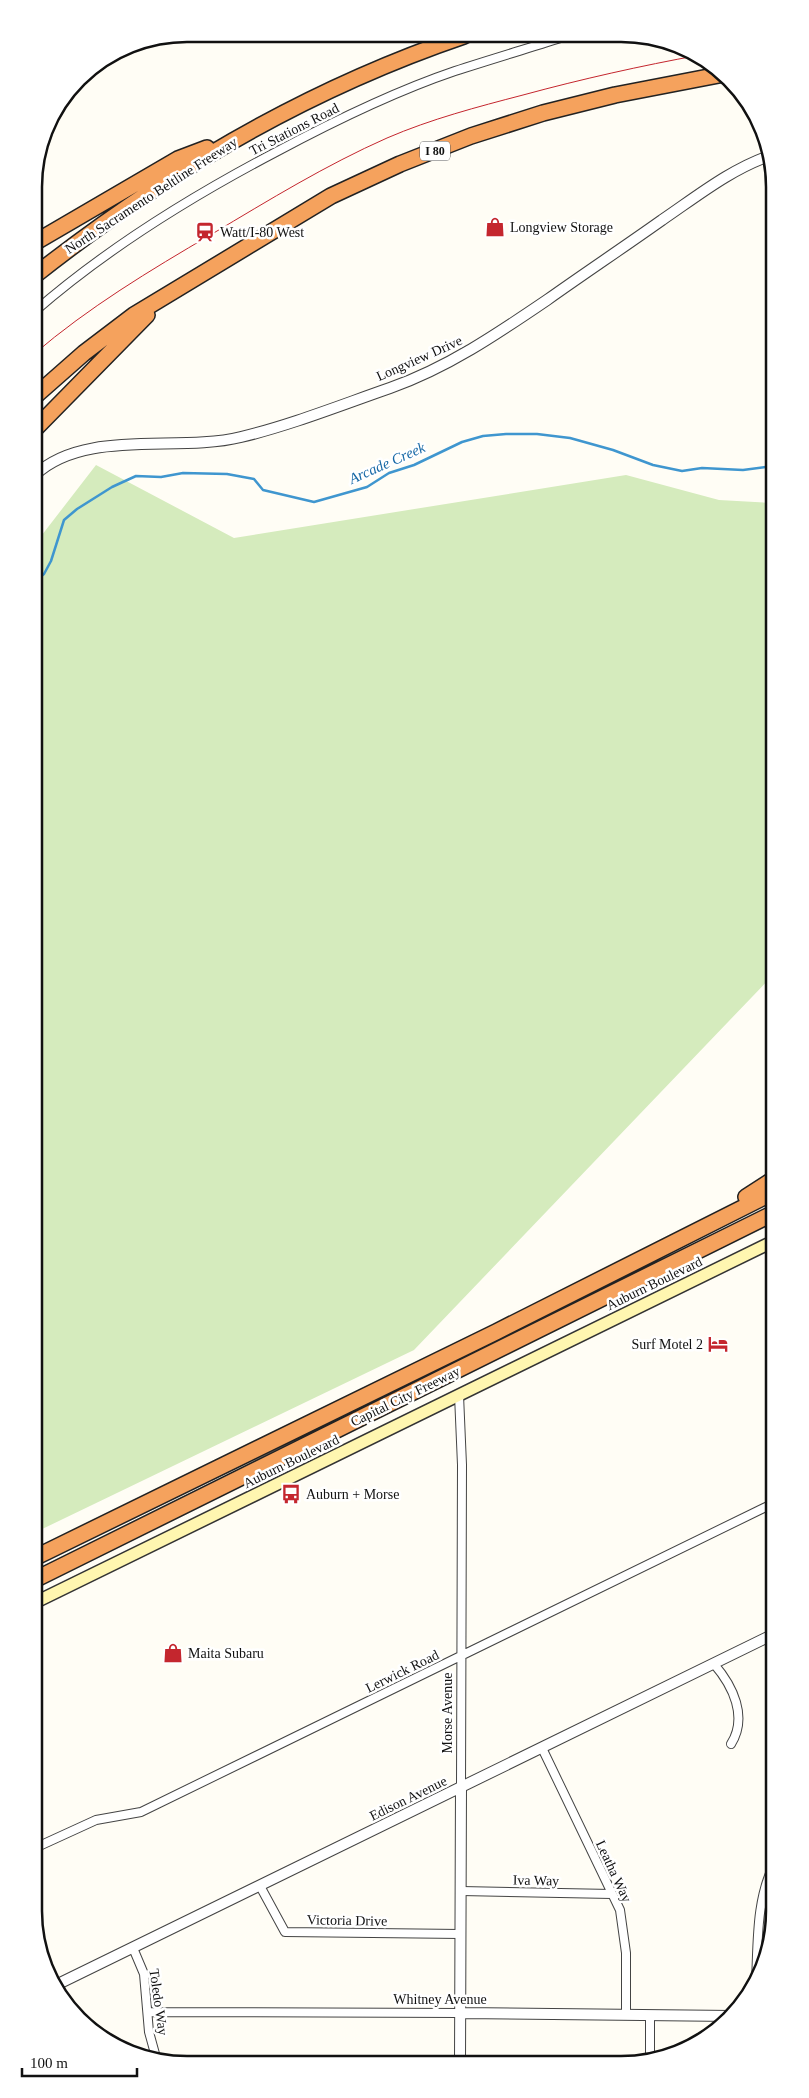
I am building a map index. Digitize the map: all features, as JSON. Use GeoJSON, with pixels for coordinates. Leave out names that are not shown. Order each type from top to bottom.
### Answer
{"type":"FeatureCollection","features":[{"type":"Feature","properties":{"kind":"highway","name":"North Sacramento Beltline Freeway"},"geometry":{"type":"LineString","coordinates":[[43,269],[132,205],[244,134],[342,83],[443,43]]}},
{"type":"Feature","properties":{"kind":"highway","name":"I 80"},"geometry":{"type":"LineString","coordinates":[[43,389],[97,343],[134,315],[331,196],[418,157],[471,136],[543,113],[615,95],[714,76]]}},
{"type":"Feature","properties":{"kind":"highway"},"geometry":{"type":"LineString","coordinates":[[43,238],[178,159],[244,134]]}},
{"type":"Feature","properties":{"kind":"highway"},"geometry":{"type":"LineString","coordinates":[[43,421],[172,291]]}},
{"type":"Feature","properties":{"kind":"highway"},"geometry":{"type":"LineString","coordinates":[[653,1254],[766,1184]]}},
{"type":"Feature","properties":{"kind":"highway","name":"Capital City Freeway"},"geometry":{"type":"LineString","coordinates":[[42,1554],[496,1332],[766,1196]]}},
{"type":"Feature","properties":{"kind":"highway","name":"Capital City Freeway"},"geometry":{"type":"LineString","coordinates":[[42,1576],[766,1217]]}},
{"type":"Feature","properties":{"kind":"main road","name":"Auburn Boulevard"},"geometry":{"type":"LineString","coordinates":[[42,1599],[766,1245]]}},
{"type":"Feature","properties":{"kind":"street","name":"Tri Stations Road"},"geometry":{"type":"LineString","coordinates":[[43,304],[59,290],[137,235],[212,186],[337,120],[454,72],[545,43]]}},
{"type":"Feature","properties":{"kind":"street","name":"Longview Drive"},"geometry":{"type":"LineString","coordinates":[[43,469],[57,459],[86,449],[202,443],[240,437],[418,377],[491,338],[718,182],[764,159]]}},
{"type":"Feature","properties":{"kind":"street","name":"Morse Avenue"},"geometry":{"type":"LineString","coordinates":[[459,1395],[462,1464],[460,2056]]}},
{"type":"Feature","properties":{"kind":"street","name":"Lerwick Road"},"geometry":{"type":"LineString","coordinates":[[42,1845],[89,1822],[141,1812],[766,1507]]}},
{"type":"Feature","properties":{"kind":"street","name":"Edison Avenue"},"geometry":{"type":"LineString","coordinates":[[62,1982],[766,1638]]}},
{"type":"Feature","properties":{"kind":"street"},"geometry":{"type":"LineString","coordinates":[[714,1664],[728,1682],[738,1710],[738,1725],[731,1744]]}},
{"type":"Feature","properties":{"kind":"street","name":"Leatha Way"},"geometry":{"type":"LineString","coordinates":[[542,1748],[620,1910],[625,1938],[626,2015]]}},
{"type":"Feature","properties":{"kind":"street","name":"Victoria Drive"},"geometry":{"type":"LineString","coordinates":[[260,1886],[285,1932],[461,1934]]}},
{"type":"Feature","properties":{"kind":"street"},"geometry":{"type":"LineString","coordinates":[[757,1960],[760,1909],[766,1886]]}},
{"type":"Feature","properties":{"kind":"street","name":"Iva Way"},"geometry":{"type":"LineString","coordinates":[[461,1891],[612,1894]]}},
{"type":"Feature","properties":{"kind":"street","name":"Toledo Way"},"geometry":{"type":"LineString","coordinates":[[134,1948],[144,1974],[149,2032],[154,2052]]}},
{"type":"Feature","properties":{"kind":"street","name":"Whitney Avenue"},"geometry":{"type":"LineString","coordinates":[[148,2012],[721,2016]]}},
{"type":"Feature","properties":{"kind":"street"},"geometry":{"type":"LineString","coordinates":[[650,2016],[650,2053]]}},
{"type":"Feature","properties":{"kind":"green space"},"geometry":{"type":"Polygon","coordinates":[[[96,465],[234,538],[626,475],[719,500],[766,503],[766,982],[414,1350],[42,1529],[43,534],[96,465]]]}},
{"type":"Feature","properties":{"kind":"waterway","name":"Arcade Creek"},"geometry":{"type":"LineString","coordinates":[[43,575],[51,561],[64,520],[77,509],[112,487],[136,476],[161,477],[183,473],[227,474],[254,479],[263,490],[314,502],[367,487],[389,473],[414,465],[462,442],[483,436],[506,434],[537,434],[570,438],[613,450],[653,465],[682,471],[702,468],[743,470],[766,467]]}},
{"type":"Feature","properties":{"kind":"tram line"},"geometry":{"type":"LineString","coordinates":[[43,347],[98,305],[165,262],[298,183],[387,138],[437,119],[471,109],[611,73],[685,58]]}},
{"type":"Feature","properties":{"kind":"place","name":"Longview Storage"},"geometry":{"type":"Point","coordinates":[495,227]}},
{"type":"Feature","properties":{"kind":"place","name":"Watt/I-80 West"},"geometry":{"type":"Point","coordinates":[205,232]}},
{"type":"Feature","properties":{"kind":"place","name":"Surf Motel 2"},"geometry":{"type":"Point","coordinates":[718,1344]}},
{"type":"Feature","properties":{"kind":"place","name":"Auburn + Morse"},"geometry":{"type":"Point","coordinates":[291,1494]}},
{"type":"Feature","properties":{"kind":"place","name":"Maita Subaru"},"geometry":{"type":"Point","coordinates":[173,1653]}}]}
